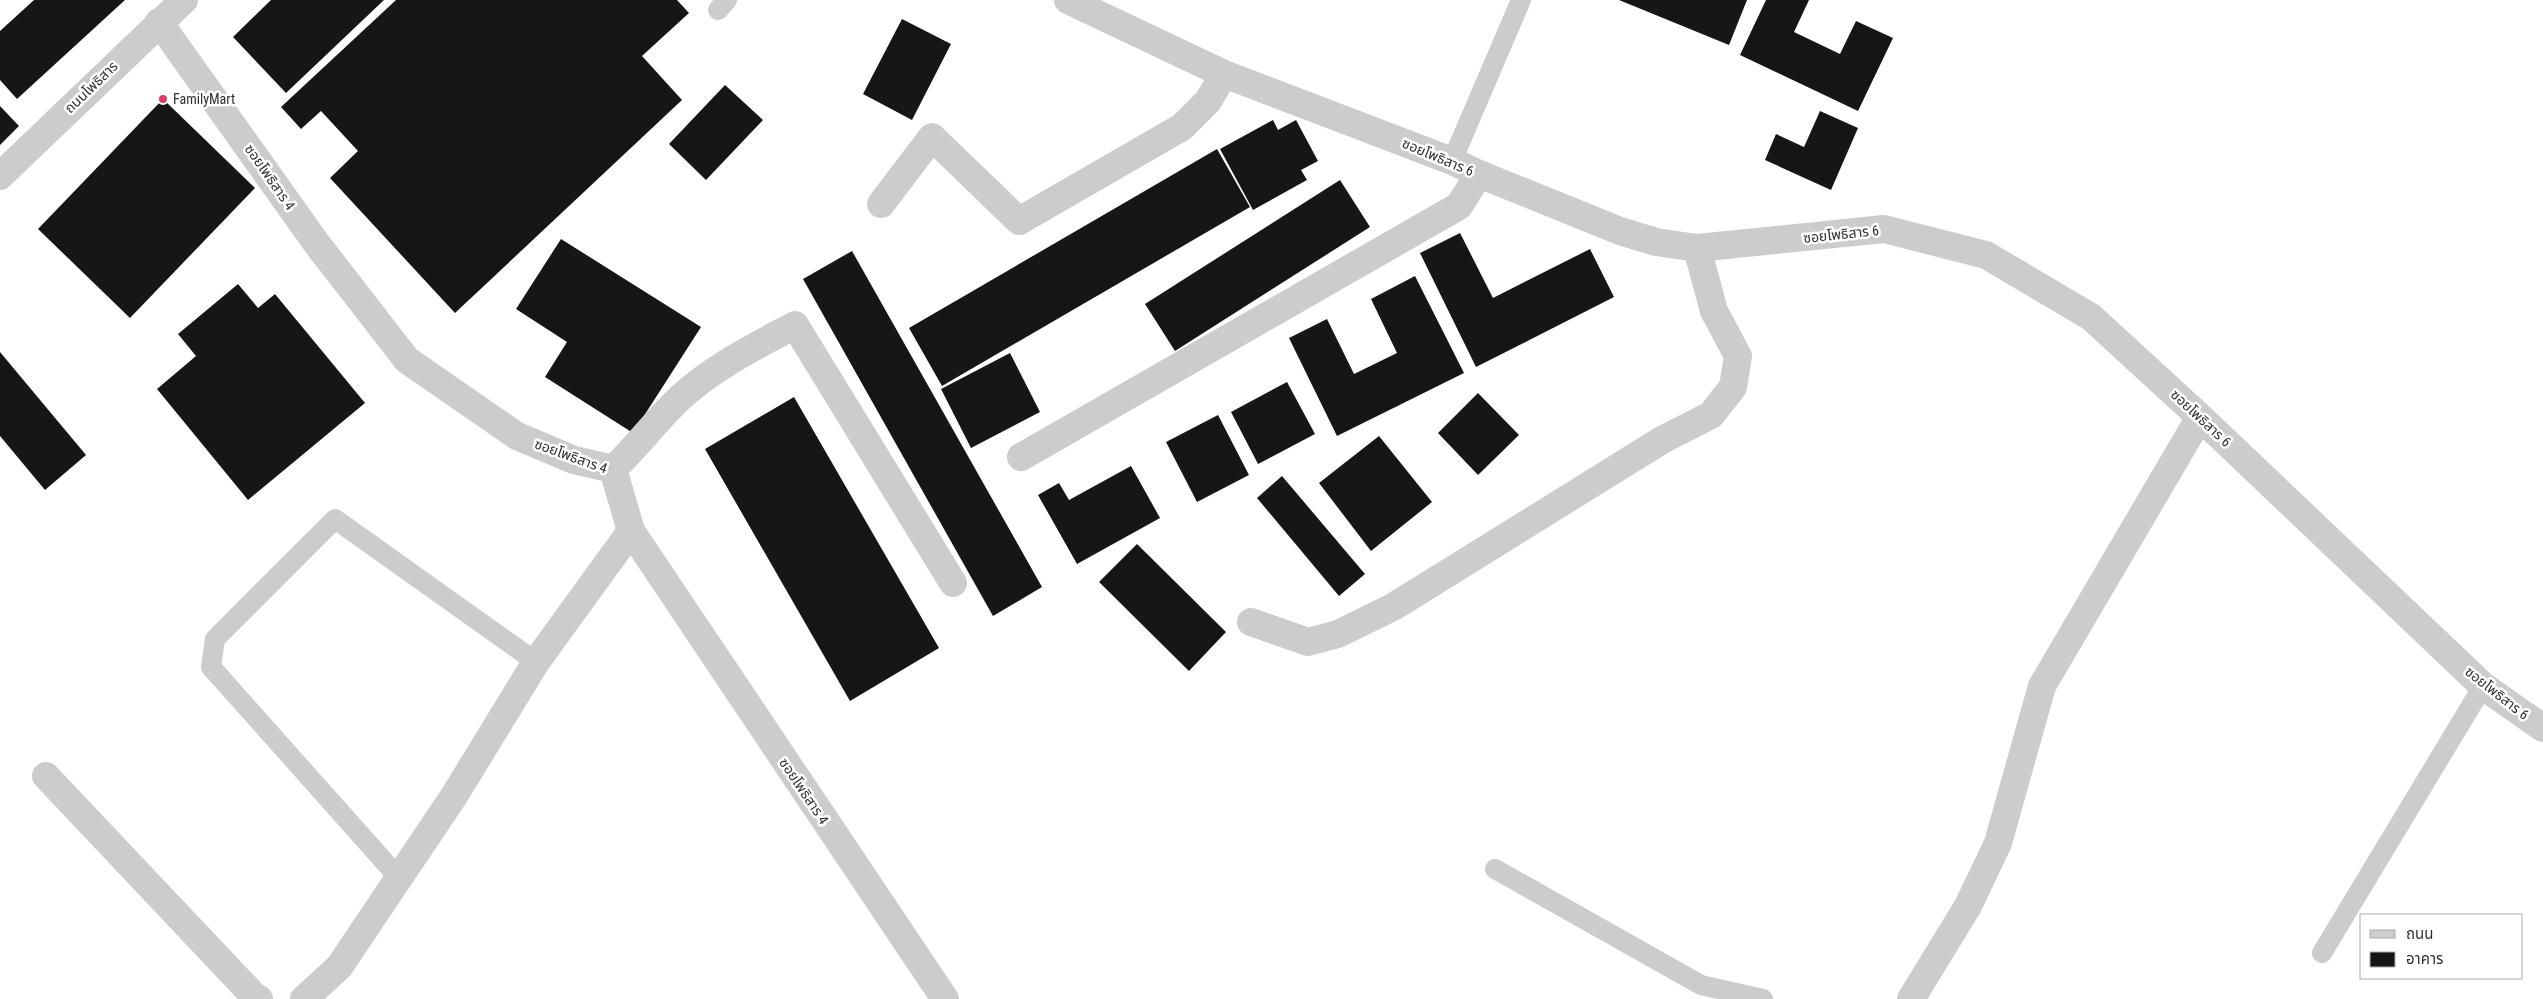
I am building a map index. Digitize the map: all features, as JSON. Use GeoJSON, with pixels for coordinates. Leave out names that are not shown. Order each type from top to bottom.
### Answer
{"type":"FeatureCollection","features":[{"type":"Feature","properties":{"kind":"street","name":"ถนนโพธิสาร"},"geometry":{"type":"LineString","coordinates":[[0,176],[184,0]]}},
{"type":"Feature","properties":{"kind":"street","name":"ซอยโพธิสาร 6"},"geometry":{"type":"LineString","coordinates":[[1068,0],[1224,74],[1452,161],[1479,174],[1620,231],[1656,242],[1697,248],[1884,229],[1986,255],[2092,317],[2200,416],[2483,686],[2543,728]]}},
{"type":"Feature","properties":{"kind":"street","name":"ซอยโพธิสาร 4"},"geometry":{"type":"LineString","coordinates":[[159,22],[317,244],[407,360],[517,436],[574,460],[613,470],[631,530],[938,997]]}},
{"type":"Feature","properties":{"kind":"street"},"geometry":{"type":"LineString","coordinates":[[881,204],[932,137],[1019,221],[1182,127],[1208,101],[1224,74]]}},
{"type":"Feature","properties":{"kind":"street"},"geometry":{"type":"LineString","coordinates":[[1021,457],[1459,206],[1479,174]]}},
{"type":"Feature","properties":{"kind":"street"},"geometry":{"type":"LineString","coordinates":[[1251,622],[1308,642],[1338,634],[1393,607],[1662,440],[1711,415],[1733,388],[1738,356],[1714,311],[1697,248]]}},
{"type":"Feature","properties":{"kind":"street"},"geometry":{"type":"LineString","coordinates":[[613,470],[634,450],[681,397],[724,364],[795,325],[953,583]]}},
{"type":"Feature","properties":{"kind":"street"},"geometry":{"type":"LineString","coordinates":[[1911,999],[1968,906],[1998,842],[2042,686],[2200,416]]}},
{"type":"Feature","properties":{"kind":"street"},"geometry":{"type":"LineString","coordinates":[[304,999],[339,967],[454,796],[536,662],[631,530]]}},
{"type":"Feature","properties":{"kind":"street"},"geometry":{"type":"LineString","coordinates":[[46,776],[255,997],[259,999]]}},
{"type":"Feature","properties":{"kind":"lane"},"geometry":{"type":"LineString","coordinates":[[1452,161],[1521,0]]}},
{"type":"Feature","properties":{"kind":"lane"},"geometry":{"type":"LineString","coordinates":[[399,878],[211,667],[215,639],[335,519],[536,662]]}},
{"type":"Feature","properties":{"kind":"lane"},"geometry":{"type":"LineString","coordinates":[[2322,953],[2483,686]]}},
{"type":"Feature","properties":{"kind":"lane"},"geometry":{"type":"LineString","coordinates":[[1495,869],[1701,986],[1763,999]]}},
{"type":"Feature","properties":{"kind":"building"},"geometry":{"type":"Polygon","coordinates":[[[34,0],[125,0],[17,99],[0,80],[0,31],[34,0]]]}},
{"type":"Feature","properties":{"kind":"building"},"geometry":{"type":"Polygon","coordinates":[[[271,0],[384,0],[286,93],[233,37],[271,0]]]}},
{"type":"Feature","properties":{"kind":"building"},"geometry":{"type":"Polygon","coordinates":[[[396,0],[677,0],[689,13],[642,56],[682,100],[455,313],[330,178],[358,151],[321,111],[301,129],[281,107],[396,0]]]}},
{"type":"Feature","properties":{"kind":"building"},"geometry":{"type":"Polygon","coordinates":[[[1619,0],[1747,0],[1729,45],[1619,0]]]}},
{"type":"Feature","properties":{"kind":"building"},"geometry":{"type":"Polygon","coordinates":[[[1766,0],[1809,0],[1794,32],[1840,54],[1856,21],[1893,38],[1858,111],[1740,55],[1766,0]]]}},
{"type":"Feature","properties":{"kind":"building"},"geometry":{"type":"Polygon","coordinates":[[[902,19],[951,44],[912,120],[863,94],[902,19]]]}},
{"type":"Feature","properties":{"kind":"building"},"geometry":{"type":"Polygon","coordinates":[[[725,85],[763,120],[706,180],[669,144],[725,85]]]}},
{"type":"Feature","properties":{"kind":"building"},"geometry":{"type":"Polygon","coordinates":[[[163,99],[255,188],[130,318],[38,229],[163,99]]]}},
{"type":"Feature","properties":{"kind":"building"},"geometry":{"type":"Polygon","coordinates":[[[0,106],[19,126],[0,145],[0,106]]]}},
{"type":"Feature","properties":{"kind":"building"},"geometry":{"type":"Polygon","coordinates":[[[1820,111],[1858,128],[1831,190],[1765,160],[1776,134],[1804,147],[1820,111]]]}},
{"type":"Feature","properties":{"kind":"building"},"geometry":{"type":"Polygon","coordinates":[[[1273,120],[1278,130],[1296,120],[1318,161],[1301,170],[1307,180],[1253,210],[1220,149],[1273,120]]]}},
{"type":"Feature","properties":{"kind":"building"},"geometry":{"type":"Polygon","coordinates":[[[1217,149],[1250,207],[942,386],[909,328],[1217,149]]]}},
{"type":"Feature","properties":{"kind":"building"},"geometry":{"type":"Polygon","coordinates":[[[1340,180],[1370,227],[1175,351],[1145,304],[1340,180]]]}},
{"type":"Feature","properties":{"kind":"building"},"geometry":{"type":"Polygon","coordinates":[[[1460,233],[1493,298],[1590,249],[1614,297],[1476,367],[1420,253],[1460,233]]]}},
{"type":"Feature","properties":{"kind":"building"},"geometry":{"type":"Polygon","coordinates":[[[561,239],[701,327],[633,433],[545,377],[567,342],[516,309],[561,239]]]}},
{"type":"Feature","properties":{"kind":"building"},"geometry":{"type":"Polygon","coordinates":[[[852,251],[1042,587],[993,616],[803,279],[852,251]]]}},
{"type":"Feature","properties":{"kind":"building"},"geometry":{"type":"Polygon","coordinates":[[[1415,276],[1464,373],[1337,436],[1289,338],[1327,319],[1354,374],[1397,353],[1371,299],[1415,276]]]}},
{"type":"Feature","properties":{"kind":"building"},"geometry":{"type":"Polygon","coordinates":[[[238,284],[258,308],[275,294],[365,403],[248,500],[157,389],[196,356],[178,334],[238,284]]]}},
{"type":"Feature","properties":{"kind":"building"},"geometry":{"type":"Polygon","coordinates":[[[0,352],[86,455],[45,490],[0,436],[0,352]]]}},
{"type":"Feature","properties":{"kind":"building"},"geometry":{"type":"Polygon","coordinates":[[[1010,353],[1040,412],[971,448],[941,389],[1010,353]]]}},
{"type":"Feature","properties":{"kind":"building"},"geometry":{"type":"Polygon","coordinates":[[[1287,382],[1315,434],[1258,464],[1231,412],[1287,382]]]}},
{"type":"Feature","properties":{"kind":"building"},"geometry":{"type":"Polygon","coordinates":[[[1478,393],[1519,435],[1478,475],[1438,433],[1478,393]]]}},
{"type":"Feature","properties":{"kind":"building"},"geometry":{"type":"Polygon","coordinates":[[[794,397],[939,648],[850,701],[705,449],[794,397]]]}},
{"type":"Feature","properties":{"kind":"building"},"geometry":{"type":"Polygon","coordinates":[[[1218,415],[1249,475],[1197,502],[1166,442],[1218,415]]]}},
{"type":"Feature","properties":{"kind":"building"},"geometry":{"type":"Polygon","coordinates":[[[1379,436],[1432,502],[1371,551],[1319,483],[1379,436]]]}},
{"type":"Feature","properties":{"kind":"building"},"geometry":{"type":"Polygon","coordinates":[[[1131,466],[1160,518],[1077,564],[1038,495],[1059,483],[1069,500],[1131,466]]]}},
{"type":"Feature","properties":{"kind":"building"},"geometry":{"type":"Polygon","coordinates":[[[1282,476],[1365,574],[1339,596],[1257,498],[1282,476]]]}},
{"type":"Feature","properties":{"kind":"building"},"geometry":{"type":"Polygon","coordinates":[[[1137,544],[1226,632],[1189,671],[1099,582],[1137,544]]]}},
{"type":"Feature","properties":{"kind":"place","name":"FamilyMart"},"geometry":{"type":"Point","coordinates":[163,99]}}]}
